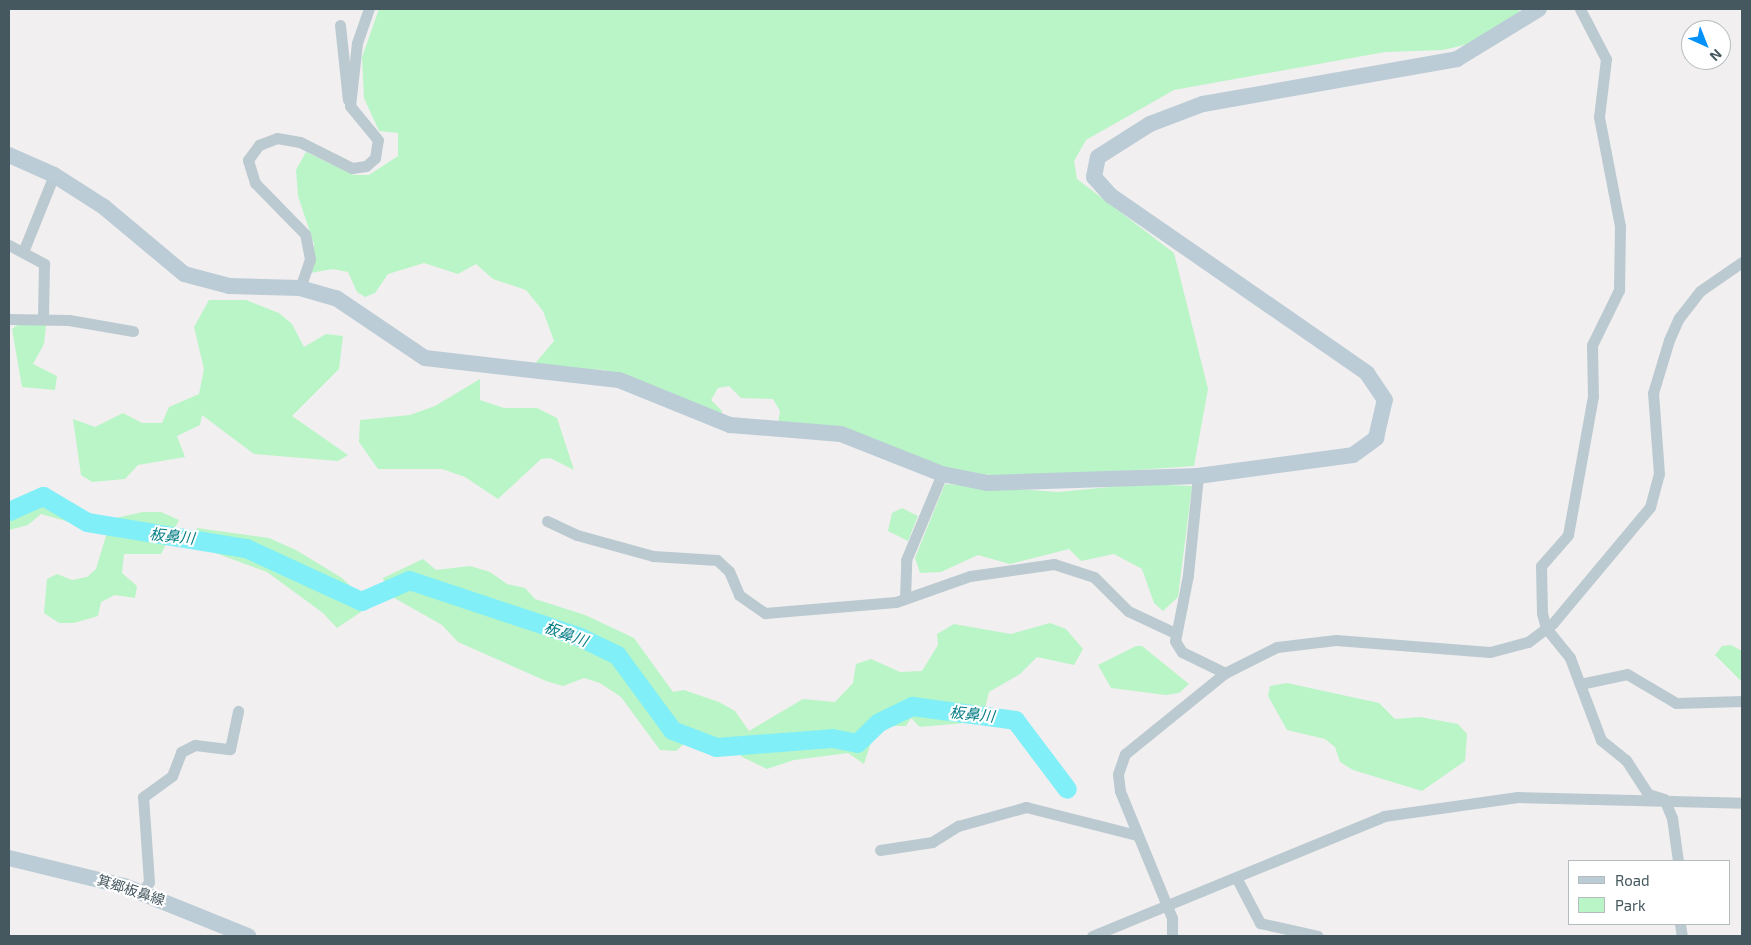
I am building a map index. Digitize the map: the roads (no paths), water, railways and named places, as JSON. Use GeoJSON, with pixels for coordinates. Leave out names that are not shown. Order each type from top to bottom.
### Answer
{"type":"FeatureCollection","features":[{"type":"Feature","properties":{"kind":"street"},"geometry":{"type":"LineString","coordinates":[[350,106],[357,43],[370,9]]}},
{"type":"Feature","properties":{"kind":"street"},"geometry":{"type":"LineString","coordinates":[[9,155],[54,175],[104,206],[184,274],[229,286],[300,288],[336,298],[425,358],[619,380],[730,425],[841,434],[942,474],[988,483],[1198,476],[1353,455],[1376,438],[1385,400],[1367,373],[1111,196],[1094,177],[1098,158],[1150,124],[1203,104],[1458,59],[1539,9]]}},
{"type":"Feature","properties":{"kind":"street"},"geometry":{"type":"LineString","coordinates":[[1580,9],[1606,59],[1599,117],[1620,226],[1619,290],[1592,345],[1593,396],[1568,535],[1541,566],[1546,628],[1567,653],[1601,740],[1626,760],[1648,794],[1664,799]]}},
{"type":"Feature","properties":{"kind":"street"},"geometry":{"type":"LineString","coordinates":[[300,288],[310,259],[305,234],[255,183],[248,160],[259,145],[276,138],[300,142],[352,168],[366,166],[380,149],[378,140],[350,106],[340,25]]}},
{"type":"Feature","properties":{"kind":"street"},"geometry":{"type":"LineString","coordinates":[[22,252],[54,175]]}},
{"type":"Feature","properties":{"kind":"street"},"geometry":{"type":"LineString","coordinates":[[9,244],[44,264],[47,271],[43,318]]}},
{"type":"Feature","properties":{"kind":"street"},"geometry":{"type":"LineString","coordinates":[[1172,936],[1172,918],[1120,791],[1118,774],[1125,754],[1225,673],[1294,643],[1336,640],[1490,652],[1528,642],[1546,628],[1650,507],[1659,474],[1652,393],[1666,349],[1687,305],[1742,262]]}},
{"type":"Feature","properties":{"kind":"street"},"geometry":{"type":"LineString","coordinates":[[9,319],[43,318],[133,331]]}},
{"type":"Feature","properties":{"kind":"street"},"geometry":{"type":"LineString","coordinates":[[905,598],[906,560],[942,474]]}},
{"type":"Feature","properties":{"kind":"street"},"geometry":{"type":"LineString","coordinates":[[1198,476],[1188,575],[1175,633],[1182,652],[1225,673]]}},
{"type":"Feature","properties":{"kind":"street"},"geometry":{"type":"LineString","coordinates":[[547,520],[577,535],[653,556],[717,560],[729,571],[739,595],[765,614],[905,598],[970,576],[1060,565],[1094,577],[1128,611],[1175,633]]}},
{"type":"Feature","properties":{"kind":"street"},"geometry":{"type":"LineString","coordinates":[[1580,684],[1626,674],[1683,704],[1742,701]]}},
{"type":"Feature","properties":{"kind":"street"},"geometry":{"type":"LineString","coordinates":[[142,892],[149,882],[142,797],[172,776],[181,752],[195,745],[230,749],[238,711]]}},
{"type":"Feature","properties":{"kind":"street"},"geometry":{"type":"LineString","coordinates":[[1092,936],[1166,905],[1237,879],[1384,816],[1518,796],[1664,799],[1742,803]]}},
{"type":"Feature","properties":{"kind":"street"},"geometry":{"type":"LineString","coordinates":[[1664,799],[1678,860]]}},
{"type":"Feature","properties":{"kind":"street"},"geometry":{"type":"LineString","coordinates":[[880,850],[932,842],[958,826],[1026,807],[1137,835]]}},
{"type":"Feature","properties":{"kind":"street","name":"箕郷板鼻線"},"geometry":{"type":"LineString","coordinates":[[9,858],[142,892],[248,936]]}},
{"type":"Feature","properties":{"kind":"street"},"geometry":{"type":"LineString","coordinates":[[1237,879],[1260,923],[1318,936]]}},
{"type":"Feature","properties":{"kind":"waterway","name":"板鼻川"},"geometry":{"type":"LineString","coordinates":[[9,511],[43,496],[87,522],[246,548],[361,601],[409,580],[580,637],[617,655],[672,730],[716,747],[832,738],[857,743],[879,722],[912,706],[1015,720],[1067,789]]}}]}
